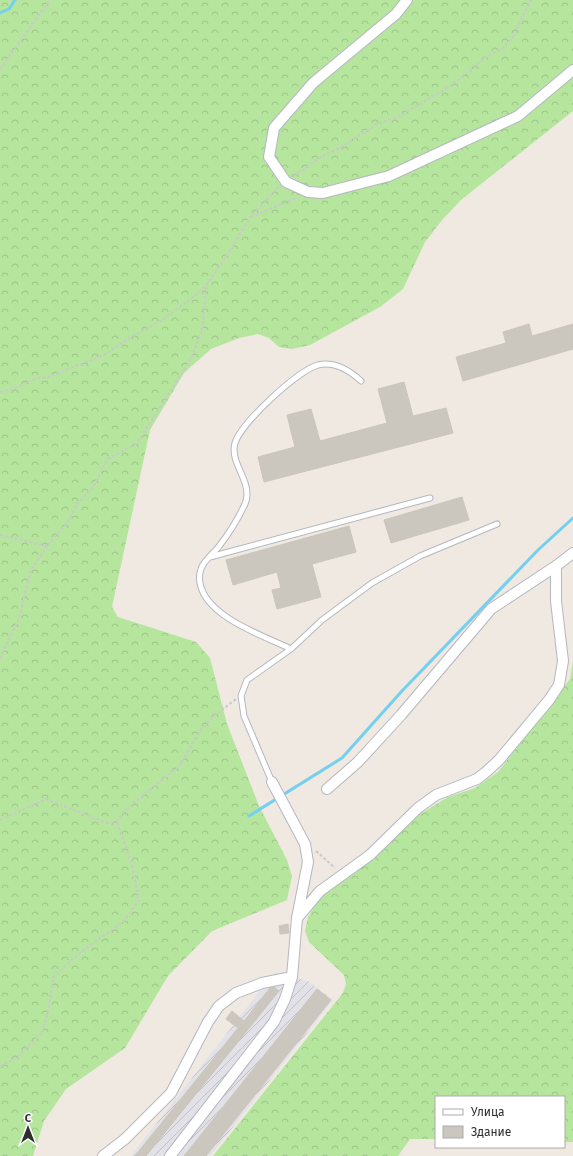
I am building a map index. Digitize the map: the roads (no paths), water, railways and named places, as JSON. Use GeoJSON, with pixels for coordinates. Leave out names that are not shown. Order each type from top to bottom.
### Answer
{"type":"FeatureCollection","features":[{"type":"Feature","properties":{"kind":"street"},"geometry":{"type":"LineString","coordinates":[[407,0],[396,14],[313,83],[274,128],[270,157],[286,182],[308,192],[331,191],[389,176],[518,116],[573,70]]}},
{"type":"Feature","properties":{"kind":"street"},"geometry":{"type":"LineString","coordinates":[[327,789],[358,762],[401,715],[491,609],[573,553]]}},
{"type":"Feature","properties":{"kind":"street"},"geometry":{"type":"LineString","coordinates":[[297,918],[320,891],[370,855],[418,808],[436,795],[477,779],[486,772],[499,760],[549,700],[559,685],[563,661],[556,601],[556,566]]}},
{"type":"Feature","properties":{"kind":"street"},"geometry":{"type":"LineString","coordinates":[[170,1156],[274,1022],[285,999],[292,977],[297,918],[308,862],[305,844],[272,782]]}},
{"type":"Feature","properties":{"kind":"street"},"geometry":{"type":"LineString","coordinates":[[103,1156],[125,1139],[171,1093],[208,1022],[219,1006],[236,993],[262,983],[292,977]]}},
{"type":"Feature","properties":{"kind":"lane"},"geometry":{"type":"LineString","coordinates":[[291,649],[244,627],[221,613],[208,600],[201,587],[201,567],[239,518],[246,501],[246,486],[235,459],[235,444],[240,431],[286,384],[318,366],[337,365],[350,371],[361,381]]}},
{"type":"Feature","properties":{"kind":"lane"},"geometry":{"type":"LineString","coordinates":[[210,557],[430,498]]}},
{"type":"Feature","properties":{"kind":"lane"},"geometry":{"type":"LineString","coordinates":[[272,782],[244,716],[241,696],[247,680],[291,649],[322,620],[372,583],[420,556],[497,524]]}},
{"type":"Feature","properties":{"kind":"waterway"},"geometry":{"type":"LineString","coordinates":[[0,13],[9,9],[15,0]]}},
{"type":"Feature","properties":{"kind":"waterway"},"geometry":{"type":"LineString","coordinates":[[249,816],[342,758],[401,692],[538,550],[573,518]]}}]}
